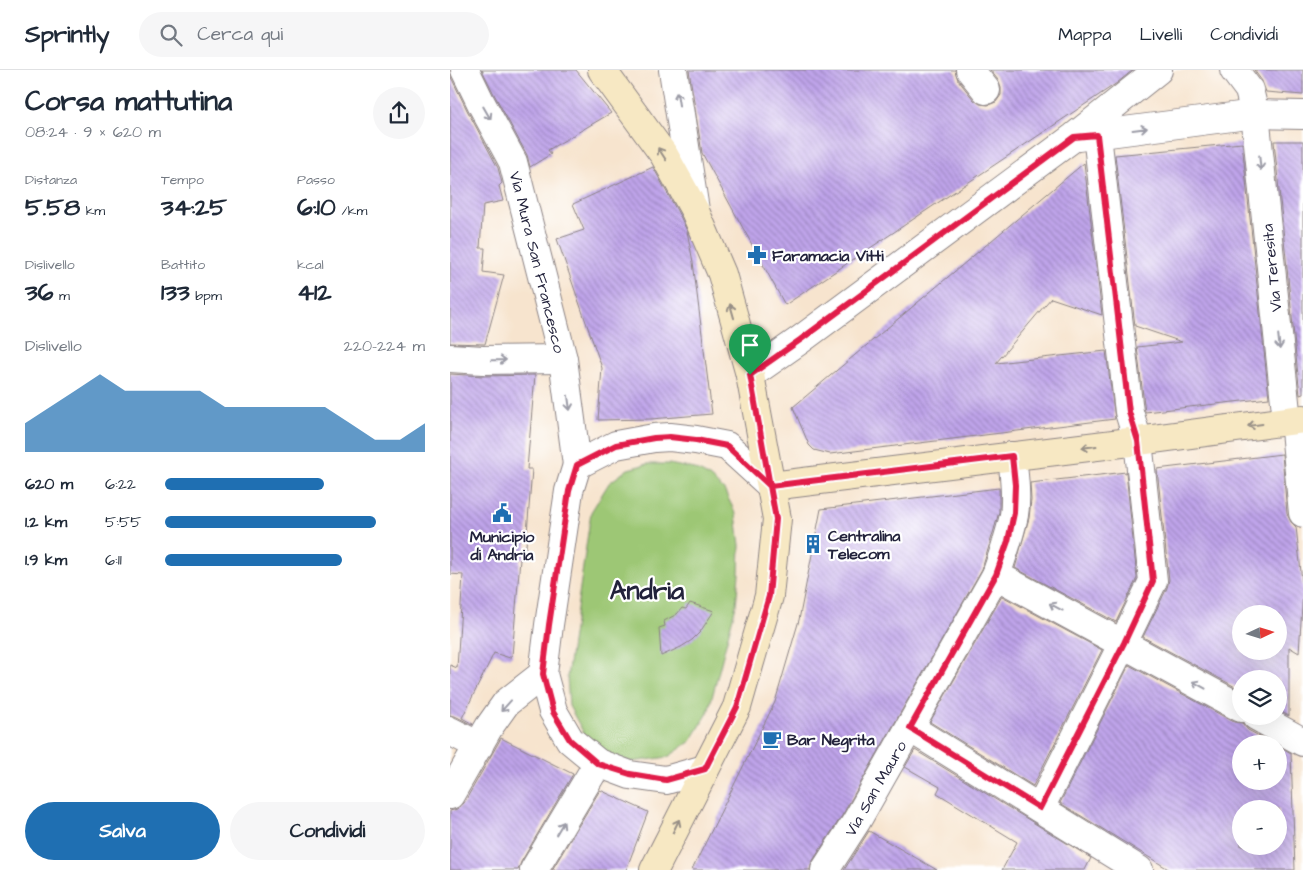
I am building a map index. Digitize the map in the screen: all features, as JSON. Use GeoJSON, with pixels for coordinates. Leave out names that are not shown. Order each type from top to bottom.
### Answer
{"type":"FeatureCollection","features":[{"type":"Feature","properties":{"kind":"street","name":"Via Mura San Francesco"},"geometry":{"type":"LineString","coordinates":[[465,70],[513,162],[563,359],[577,465]]}},
{"type":"Feature","properties":{"kind":"street"},"geometry":{"type":"LineString","coordinates":[[602,70],[664,155],[695,211],[722,274],[750,375],[776,519],[769,596],[737,707],[654,870]]}},
{"type":"Feature","properties":{"kind":"street"},"geometry":{"type":"LineString","coordinates":[[673,70],[695,211]]}},
{"type":"Feature","properties":{"kind":"street"},"geometry":{"type":"LineString","coordinates":[[750,375],[1086,136],[1158,70]]}},
{"type":"Feature","properties":{"kind":"street","name":"Via Teresita"},"geometry":{"type":"LineString","coordinates":[[1234,70],[1249,90],[1255,114],[1295,420],[1303,513]]}},
{"type":"Feature","properties":{"kind":"street"},"geometry":{"type":"LineString","coordinates":[[1086,136],[1255,114],[1303,115]]}},
{"type":"Feature","properties":{"kind":"street"},"geometry":{"type":"LineString","coordinates":[[1040,808],[1124,643],[1153,581],[1138,441],[1129,412],[1086,136]]}},
{"type":"Feature","properties":{"kind":"street"},"geometry":{"type":"LineString","coordinates":[[450,358],[483,360],[563,359]]}},
{"type":"Feature","properties":{"kind":"street"},"geometry":{"type":"LineString","coordinates":[[705,769],[666,780],[630,774],[598,764],[570,740],[553,712],[543,674],[556,570],[569,491],[577,465],[616,445],[654,438],[679,438],[727,446],[770,486],[1295,420]]}},
{"type":"Feature","properties":{"kind":"street","name":"Via San Mauro"},"geometry":{"type":"LineString","coordinates":[[825,870],[856,822],[996,575],[1008,541],[1014,513],[1015,485],[1012,456]]}},
{"type":"Feature","properties":{"kind":"street"},"geometry":{"type":"LineString","coordinates":[[996,575],[1232,703]]}},
{"type":"Feature","properties":{"kind":"street"},"geometry":{"type":"LineString","coordinates":[[450,795],[489,727],[506,704],[543,674]]}},
{"type":"Feature","properties":{"kind":"street"},"geometry":{"type":"LineString","coordinates":[[1272,725],[1303,742]]}},
{"type":"Feature","properties":{"kind":"street"},"geometry":{"type":"LineString","coordinates":[[910,728],[1040,808],[1107,861],[1139,870]]}},
{"type":"Feature","properties":{"kind":"street"},"geometry":{"type":"LineString","coordinates":[[450,731],[479,746]]}},
{"type":"Feature","properties":{"kind":"street"},"geometry":{"type":"LineString","coordinates":[[534,870],[598,764]]}},
{"type":"Feature","properties":{"kind":"green space"},"geometry":{"type":"Polygon","coordinates":[[[647,464],[669,464],[695,469],[708,476],[724,490],[736,514],[740,545],[739,574],[736,605],[708,713],[691,741],[668,757],[632,762],[611,757],[587,739],[569,706],[567,677],[591,512],[609,483],[628,469],[647,464]]]}},
{"type":"Feature","properties":{"kind":"building"},"geometry":{"type":"Polygon","coordinates":[[[482,70],[576,70],[611,113],[548,150],[551,154],[530,167],[527,155],[482,70]]]}},
{"type":"Feature","properties":{"kind":"building"},"geometry":{"type":"Polygon","coordinates":[[[689,70],[955,70],[958,80],[974,100],[980,104],[988,105],[996,102],[1001,95],[998,80],[990,70],[1133,70],[1117,83],[785,305],[702,153],[689,70]]]}},
{"type":"Feature","properties":{"kind":"building"},"geometry":{"type":"Polygon","coordinates":[[[1254,70],[1303,70],[1303,95],[1266,92],[1262,81],[1254,70]]]}},
{"type":"Feature","properties":{"kind":"building"},"geometry":{"type":"Polygon","coordinates":[[[450,72],[467,110],[498,168],[502,183],[499,186],[503,201],[483,205],[480,248],[485,248],[483,272],[504,275],[485,344],[450,343],[450,72]]]}},
{"type":"Feature","properties":{"kind":"building"},"geometry":{"type":"Polygon","coordinates":[[[1274,141],[1303,141],[1303,394],[1300,395],[1274,141]]]}},
{"type":"Feature","properties":{"kind":"building"},"geometry":{"type":"Polygon","coordinates":[[[1242,143],[1269,398],[1145,412],[1137,347],[1182,342],[1135,326],[1115,155],[1242,143]]]}},
{"type":"Feature","properties":{"kind":"building"},"geometry":{"type":"Polygon","coordinates":[[[1084,163],[1102,315],[1051,298],[996,363],[1106,351],[1115,419],[830,454],[814,450],[809,445],[793,407],[1084,163]]]}},
{"type":"Feature","properties":{"kind":"building"},"geometry":{"type":"Polygon","coordinates":[[[653,167],[687,231],[693,262],[712,414],[651,419],[598,420],[602,368],[557,239],[584,230],[573,204],[653,167]]]}},
{"type":"Feature","properties":{"kind":"building"},"geometry":{"type":"Polygon","coordinates":[[[450,374],[483,376],[535,375],[527,469],[532,469],[525,559],[520,559],[512,656],[510,658],[494,653],[462,718],[472,725],[450,715],[450,665],[457,668],[463,575],[450,574],[450,374]]]}},
{"type":"Feature","properties":{"kind":"building"},"geometry":{"type":"Polygon","coordinates":[[[1282,454],[1287,514],[1296,527],[1303,590],[1299,653],[1289,647],[1289,716],[1287,715],[1287,670],[1232,670],[1232,685],[1143,637],[1167,588],[1169,580],[1157,469],[1282,454]]]}},
{"type":"Feature","properties":{"kind":"building"},"geometry":{"type":"Polygon","coordinates":[[[1126,472],[1137,578],[1116,622],[1015,568],[1029,518],[1030,483],[1126,472]]]}},
{"type":"Feature","properties":{"kind":"building"},"geometry":{"type":"Polygon","coordinates":[[[999,488],[999,512],[982,569],[843,814],[812,862],[810,870],[692,870],[775,702],[799,620],[821,509],[999,488]]]}},
{"type":"Feature","properties":{"kind":"building"},"geometry":{"type":"Polygon","coordinates":[[[1002,596],[1102,650],[1033,786],[930,722],[1002,596]]]}},
{"type":"Feature","properties":{"kind":"building"},"geometry":{"type":"Polygon","coordinates":[[[690,603],[714,611],[700,632],[692,640],[661,656],[659,628],[665,626],[664,621],[677,614],[682,608],[686,609],[690,603]]]}},
{"type":"Feature","properties":{"kind":"building"},"geometry":{"type":"Polygon","coordinates":[[[1129,665],[1232,721],[1232,725],[1244,725],[1257,735],[1232,735],[1232,790],[1287,790],[1287,751],[1291,753],[1295,870],[1170,870],[1060,803],[1129,665]]]}},
{"type":"Feature","properties":{"kind":"building"},"geometry":{"type":"Polygon","coordinates":[[[501,738],[573,774],[518,870],[450,870],[450,811],[457,809],[464,803],[501,738]]]}},
{"type":"Feature","properties":{"kind":"building"},"geometry":{"type":"Polygon","coordinates":[[[915,750],[1091,858],[1085,870],[1002,870],[1017,842],[937,793],[940,787],[905,767],[915,750]]]}},
{"type":"Feature","properties":{"kind":"building"},"geometry":{"type":"Polygon","coordinates":[[[600,790],[648,812],[626,870],[552,870],[600,790]]]}},
{"type":"Feature","properties":{"kind":"building"},"geometry":{"type":"Polygon","coordinates":[[[869,831],[937,870],[844,870],[869,831]]]}},
{"type":"Feature","properties":{"kind":"place","name":"Faramacia Vitti"},"geometry":{"type":"Point","coordinates":[757,255]}},
{"type":"Feature","properties":{"kind":"place","name":"Municipio di Andria"},"geometry":{"type":"Point","coordinates":[502,513]}},
{"type":"Feature","properties":{"kind":"place","name":"Centralina Telecom"},"geometry":{"type":"Point","coordinates":[813,544]}},
{"type":"Feature","properties":{"kind":"place","name":"Bar Negrita"},"geometry":{"type":"Point","coordinates":[772,739]}},
{"type":"Feature","properties":{"kind":"district","name":"Andria"},"geometry":{"type":"Point","coordinates":[647,590]}},
{"type":"Feature","properties":{"kind":"route"},"geometry":{"type":"LineString","coordinates":[[750,375],[770,486],[727,446],[670,437],[616,445],[577,465],[569,491],[560,542],[543,674],[553,712],[570,740],[598,764],[630,774],[666,780],[705,769],[737,707],[769,596],[776,519],[770,486],[1012,456],[1015,485],[1014,513],[1008,541],[996,575],[910,728],[1040,808],[1124,643],[1153,581],[1138,441],[1129,412],[1097,135],[1074,137],[750,375]]}}]}
